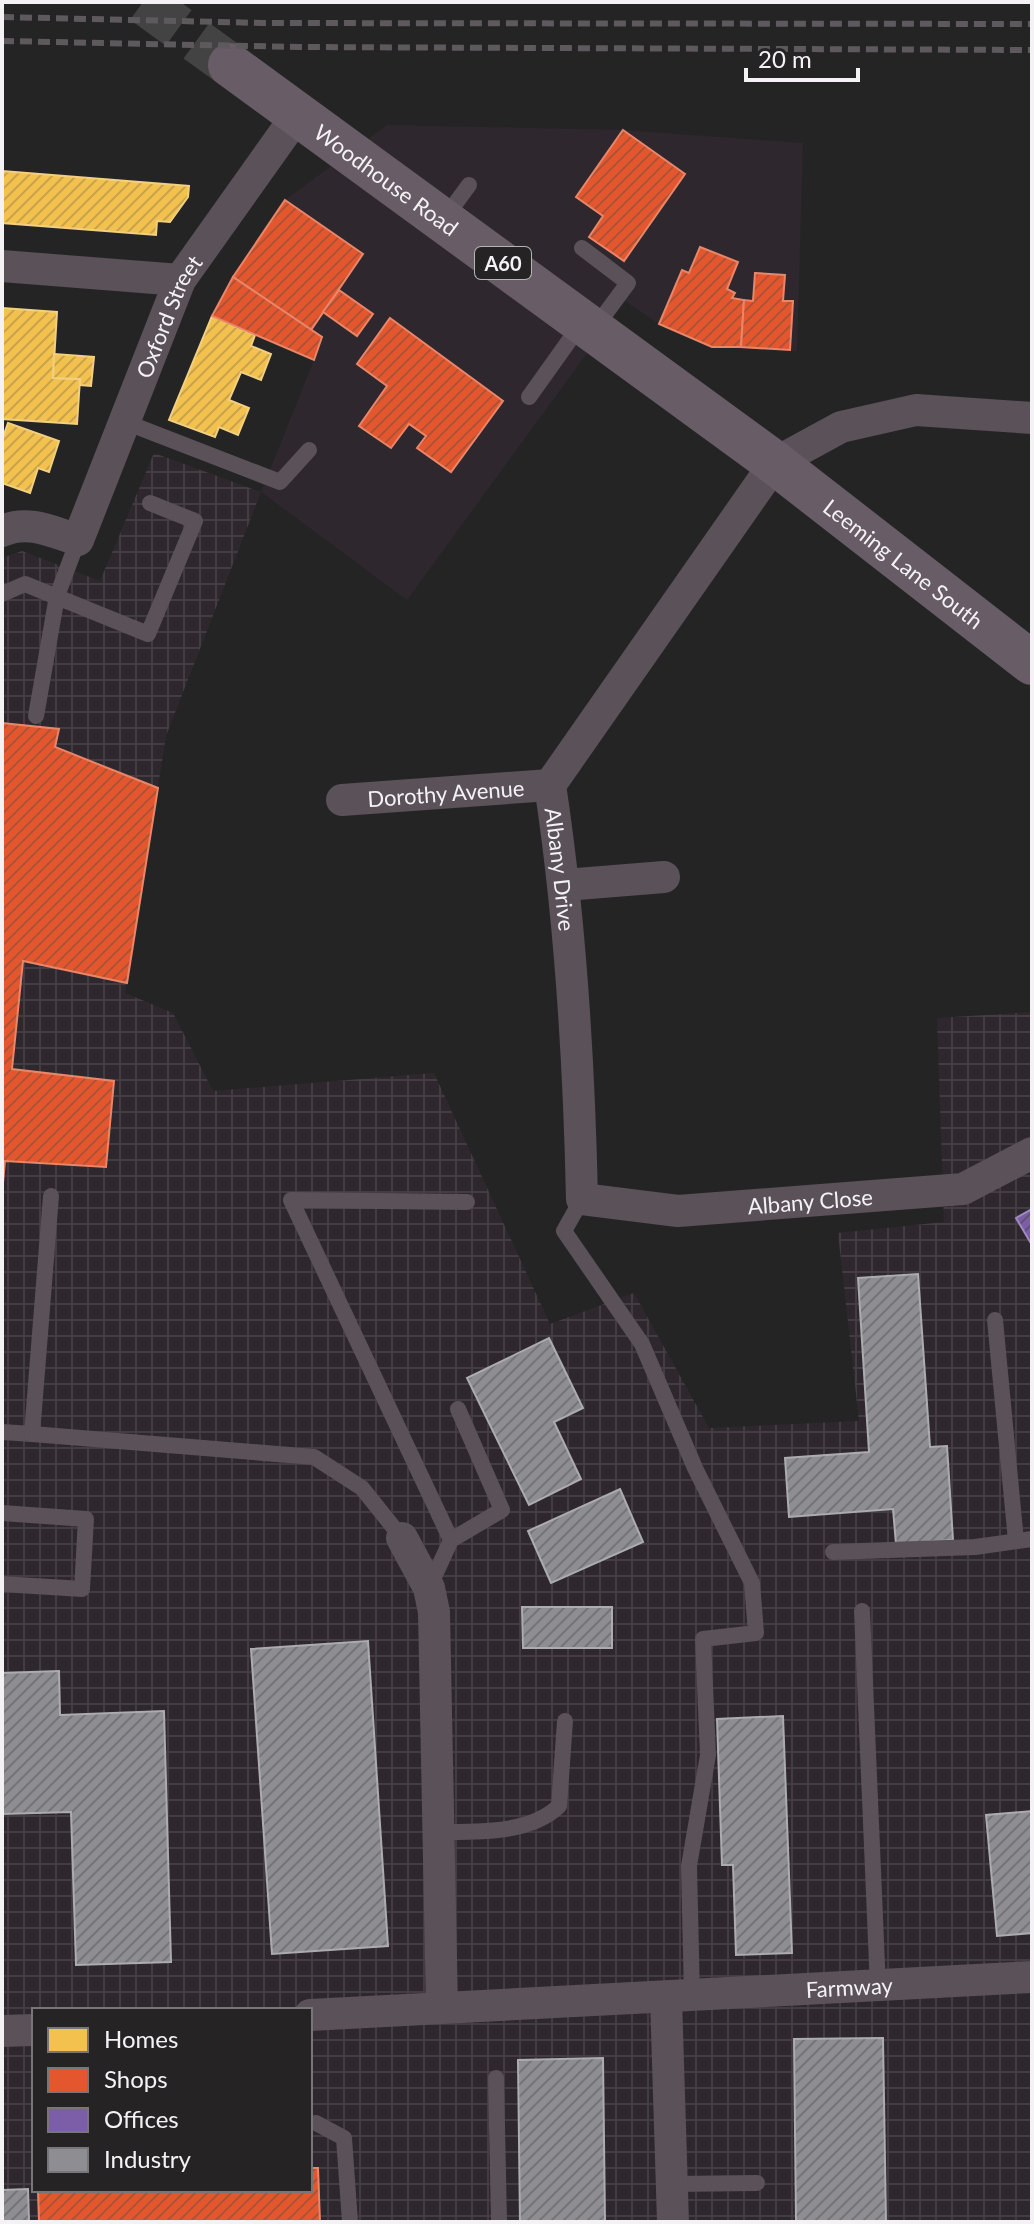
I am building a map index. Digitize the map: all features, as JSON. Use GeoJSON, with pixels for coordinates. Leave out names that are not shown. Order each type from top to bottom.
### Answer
{"type":"FeatureCollection","features":[{"type":"Feature","properties":{"kind":"highway","name":"Woodhouse Road"},"geometry":{"type":"LineString","coordinates":[[230,65],[298,114],[456,202],[588,326],[775,463]]}},
{"type":"Feature","properties":{"kind":"highway","name":"Leeming Lane South"},"geometry":{"type":"LineString","coordinates":[[775,463],[1032,663]]}},
{"type":"Feature","properties":{"kind":"street","name":"Oxford Street"},"geometry":{"type":"LineString","coordinates":[[78,540],[180,280],[298,114]]}},
{"type":"Feature","properties":{"kind":"street"},"geometry":{"type":"LineString","coordinates":[[2,266],[180,280]]}},
{"type":"Feature","properties":{"kind":"street"},"geometry":{"type":"LineString","coordinates":[[775,463],[841,427],[916,410],[1032,418]]}},
{"type":"Feature","properties":{"kind":"street","name":"Albany Drive"},"geometry":{"type":"LineString","coordinates":[[582,1199],[579,1049],[565,885],[550,785],[775,463]]}},
{"type":"Feature","properties":{"kind":"street"},"geometry":{"type":"LineString","coordinates":[[2,531],[12,526],[34,525],[78,540]]}},
{"type":"Feature","properties":{"kind":"street","name":"Dorothy Avenue"},"geometry":{"type":"LineString","coordinates":[[342,800],[550,785]]}},
{"type":"Feature","properties":{"kind":"street"},"geometry":{"type":"LineString","coordinates":[[565,885],[664,877]]}},
{"type":"Feature","properties":{"kind":"street","name":"Albany Close"},"geometry":{"type":"LineString","coordinates":[[582,1199],[678,1211],[963,1189],[1032,1153]]}},
{"type":"Feature","properties":{"kind":"street"},"geometry":{"type":"LineString","coordinates":[[402,1538],[429,1588],[434,1612],[442,2008]]}},
{"type":"Feature","properties":{"kind":"street","name":"Farmway"},"geometry":{"type":"LineString","coordinates":[[312,2015],[878,1988],[1032,1977]]}},
{"type":"Feature","properties":{"kind":"street"},"geometry":{"type":"LineString","coordinates":[[673,2222],[679,1998]]}},
{"type":"Feature","properties":{"kind":"street"},"geometry":{"type":"LineString","coordinates":[[2,2031],[32,2030]]}},
{"type":"Feature","properties":{"kind":"lane"},"geometry":{"type":"LineString","coordinates":[[529,397],[628,283],[582,248]]}},
{"type":"Feature","properties":{"kind":"lane"},"geometry":{"type":"LineString","coordinates":[[125,422],[280,482],[309,450]]}},
{"type":"Feature","properties":{"kind":"lane"},"geometry":{"type":"LineString","coordinates":[[2,594],[25,584],[148,634],[195,521],[150,503]]}},
{"type":"Feature","properties":{"kind":"lane"},"geometry":{"type":"LineString","coordinates":[[36,716],[57,596],[78,540]]}},
{"type":"Feature","properties":{"kind":"lane"},"geometry":{"type":"LineString","coordinates":[[32,1434],[51,1196]]}},
{"type":"Feature","properties":{"kind":"lane"},"geometry":{"type":"LineString","coordinates":[[582,1199],[564,1231],[642,1344],[695,1468],[752,1583],[756,1633],[703,1639],[708,1755],[689,1866],[679,1998]]}},
{"type":"Feature","properties":{"kind":"lane"},"geometry":{"type":"LineString","coordinates":[[451,1540],[291,1200],[467,1202]]}},
{"type":"Feature","properties":{"kind":"lane"},"geometry":{"type":"LineString","coordinates":[[833,1552],[975,1547],[1024,1540],[995,1320]]}},
{"type":"Feature","properties":{"kind":"lane"},"geometry":{"type":"LineString","coordinates":[[429,1588],[451,1540],[502,1510],[458,1409]]}},
{"type":"Feature","properties":{"kind":"lane"},"geometry":{"type":"LineString","coordinates":[[2,1432],[314,1457],[362,1488],[402,1538]]}},
{"type":"Feature","properties":{"kind":"lane"},"geometry":{"type":"LineString","coordinates":[[2,1513],[86,1519],[82,1589],[2,1584]]}},
{"type":"Feature","properties":{"kind":"lane"},"geometry":{"type":"LineString","coordinates":[[862,1611],[878,1988]]}},
{"type":"Feature","properties":{"kind":"lane"},"geometry":{"type":"LineString","coordinates":[[439,1832],[474,1832],[543,1822],[559,1806],[565,1721]]}},
{"type":"Feature","properties":{"kind":"lane"},"geometry":{"type":"LineString","coordinates":[[496,2078],[499,2222]]}},
{"type":"Feature","properties":{"kind":"lane"},"geometry":{"type":"LineString","coordinates":[[316,2123],[344,2138],[350,2222]]}},
{"type":"Feature","properties":{"kind":"lane"},"geometry":{"type":"LineString","coordinates":[[672,2184],[757,2183]]}},
{"type":"Feature","properties":{"kind":"shaded area"},"geometry":{"type":"Polygon","coordinates":[[[387,125],[623,130],[803,143],[797,351],[712,347],[659,324],[625,301],[407,600],[261,492],[314,360],[212,317],[233,277],[285,200],[387,125]]]}},
{"type":"Feature","properties":{"kind":"shaded area"},"geometry":{"type":"Polygon","coordinates":[[[154,453],[261,492],[166,736],[125,993],[173,1013],[213,1091],[434,1073],[550,1324],[634,1293],[709,1428],[859,1421],[838,1233],[944,1222],[937,1018],[1032,1012],[1032,2222],[2,2222],[2,558],[22,551],[100,581],[154,453]]]}},
{"type":"Feature","properties":{"kind":"building: Homes"},"geometry":{"type":"Polygon","coordinates":[[[2,171],[189,186],[188,197],[170,222],[157,221],[156,235],[2,223],[2,171]]]}},
{"type":"Feature","properties":{"kind":"building: Homes"},"geometry":{"type":"Polygon","coordinates":[[[2,308],[57,312],[53,378],[80,379],[77,424],[2,419],[2,308]]]}},
{"type":"Feature","properties":{"kind":"building: Homes"},"geometry":{"type":"Polygon","coordinates":[[[212,316],[255,335],[251,346],[271,354],[261,380],[241,372],[229,400],[249,408],[238,435],[219,427],[215,437],[169,420],[212,316]]]}},
{"type":"Feature","properties":{"kind":"building: Homes"},"geometry":{"type":"Polygon","coordinates":[[[54,354],[94,357],[91,386],[80,385],[80,379],[53,378],[54,354]]]}},
{"type":"Feature","properties":{"kind":"building: Homes"},"geometry":{"type":"Polygon","coordinates":[[[8,423],[59,441],[49,472],[38,468],[30,493],[2,483],[2,440],[8,423]]]}},
{"type":"Feature","properties":{"kind":"building: Shops"},"geometry":{"type":"Polygon","coordinates":[[[623,130],[685,174],[624,261],[589,237],[603,216],[576,197],[623,130]]]}},
{"type":"Feature","properties":{"kind":"building: Shops"},"geometry":{"type":"Polygon","coordinates":[[[285,200],[363,254],[311,330],[233,277],[285,200]]]}},
{"type":"Feature","properties":{"kind":"building: Shops"},"geometry":{"type":"Polygon","coordinates":[[[700,247],[738,262],[727,289],[735,293],[732,298],[744,300],[741,347],[712,347],[659,324],[682,270],[689,273],[700,247]]]}},
{"type":"Feature","properties":{"kind":"building: Shops"},"geometry":{"type":"Polygon","coordinates":[[[755,273],[785,275],[783,301],[793,301],[790,350],[741,347],[744,300],[753,301],[755,273]]]}},
{"type":"Feature","properties":{"kind":"building: Shops"},"geometry":{"type":"Polygon","coordinates":[[[233,277],[322,337],[314,360],[212,316],[233,277]]]}},
{"type":"Feature","properties":{"kind":"building: Shops"},"geometry":{"type":"Polygon","coordinates":[[[339,290],[373,314],[357,336],[323,312],[339,290]]]}},
{"type":"Feature","properties":{"kind":"building: Shops"},"geometry":{"type":"Polygon","coordinates":[[[390,318],[503,401],[451,472],[417,448],[426,436],[409,424],[391,448],[359,426],[387,386],[357,364],[390,318]]]}},
{"type":"Feature","properties":{"kind":"building: Shops"},"geometry":{"type":"Polygon","coordinates":[[[2,723],[59,729],[55,747],[158,788],[127,983],[23,961],[12,1069],[114,1081],[106,1167],[5,1161],[2,1194],[2,723]]]}},
{"type":"Feature","properties":{"kind":"building: Shops"},"geometry":{"type":"Polygon","coordinates":[[[312,2168],[318,2168],[320,2222],[39,2222],[38,2192],[312,2192],[312,2168]]]}},
{"type":"Feature","properties":{"kind":"building: Offices"},"geometry":{"type":"Polygon","coordinates":[[[1032,1209],[1032,1245],[1016,1218],[1032,1209]]]}},
{"type":"Feature","properties":{"kind":"building: Industry"},"geometry":{"type":"Polygon","coordinates":[[[918,1274],[930,1447],[947,1446],[953,1540],[896,1544],[893,1509],[789,1517],[785,1458],[869,1452],[858,1278],[918,1274]]]}},
{"type":"Feature","properties":{"kind":"building: Industry"},"geometry":{"type":"Polygon","coordinates":[[[549,1338],[583,1408],[554,1422],[581,1479],[529,1505],[467,1378],[549,1338]]]}},
{"type":"Feature","properties":{"kind":"building: Industry"},"geometry":{"type":"Polygon","coordinates":[[[620,1489],[643,1542],[551,1583],[528,1531],[620,1489]]]}},
{"type":"Feature","properties":{"kind":"building: Industry"},"geometry":{"type":"Polygon","coordinates":[[[522,1607],[612,1607],[612,1648],[523,1648],[522,1607]]]}},
{"type":"Feature","properties":{"kind":"building: Industry"},"geometry":{"type":"Polygon","coordinates":[[[368,1641],[388,1946],[272,1954],[251,1649],[368,1641]]]}},
{"type":"Feature","properties":{"kind":"building: Industry"},"geometry":{"type":"Polygon","coordinates":[[[59,1671],[60,1715],[164,1711],[171,1962],[76,1965],[71,1812],[2,1814],[2,1673],[59,1671]]]}},
{"type":"Feature","properties":{"kind":"building: Industry"},"geometry":{"type":"Polygon","coordinates":[[[783,1716],[792,1953],[736,1955],[733,1865],[722,1865],[717,1719],[783,1716]]]}},
{"type":"Feature","properties":{"kind":"building: Industry"},"geometry":{"type":"Polygon","coordinates":[[[1032,1811],[1032,1933],[997,1936],[986,1815],[1032,1811]]]}},
{"type":"Feature","properties":{"kind":"building: Industry"},"geometry":{"type":"Polygon","coordinates":[[[883,2038],[886,2222],[796,2222],[794,2039],[883,2038]]]}},
{"type":"Feature","properties":{"kind":"building: Industry"},"geometry":{"type":"Polygon","coordinates":[[[603,2058],[605,2222],[520,2222],[518,2060],[603,2058]]]}},
{"type":"Feature","properties":{"kind":"building: Industry"},"geometry":{"type":"Polygon","coordinates":[[[28,2189],[29,2222],[2,2222],[2,2190],[28,2189]]]}},
{"type":"Feature","properties":{"kind":"tunnel"},"geometry":{"type":"LineString","coordinates":[[143,2],[230,65]]}},
{"type":"Feature","properties":{"kind":"railway"},"geometry":{"type":"LineString","coordinates":[[2,17],[264,23],[1032,24]]}},
{"type":"Feature","properties":{"kind":"railway"},"geometry":{"type":"LineString","coordinates":[[2,41],[299,47],[1032,50]]}}]}
